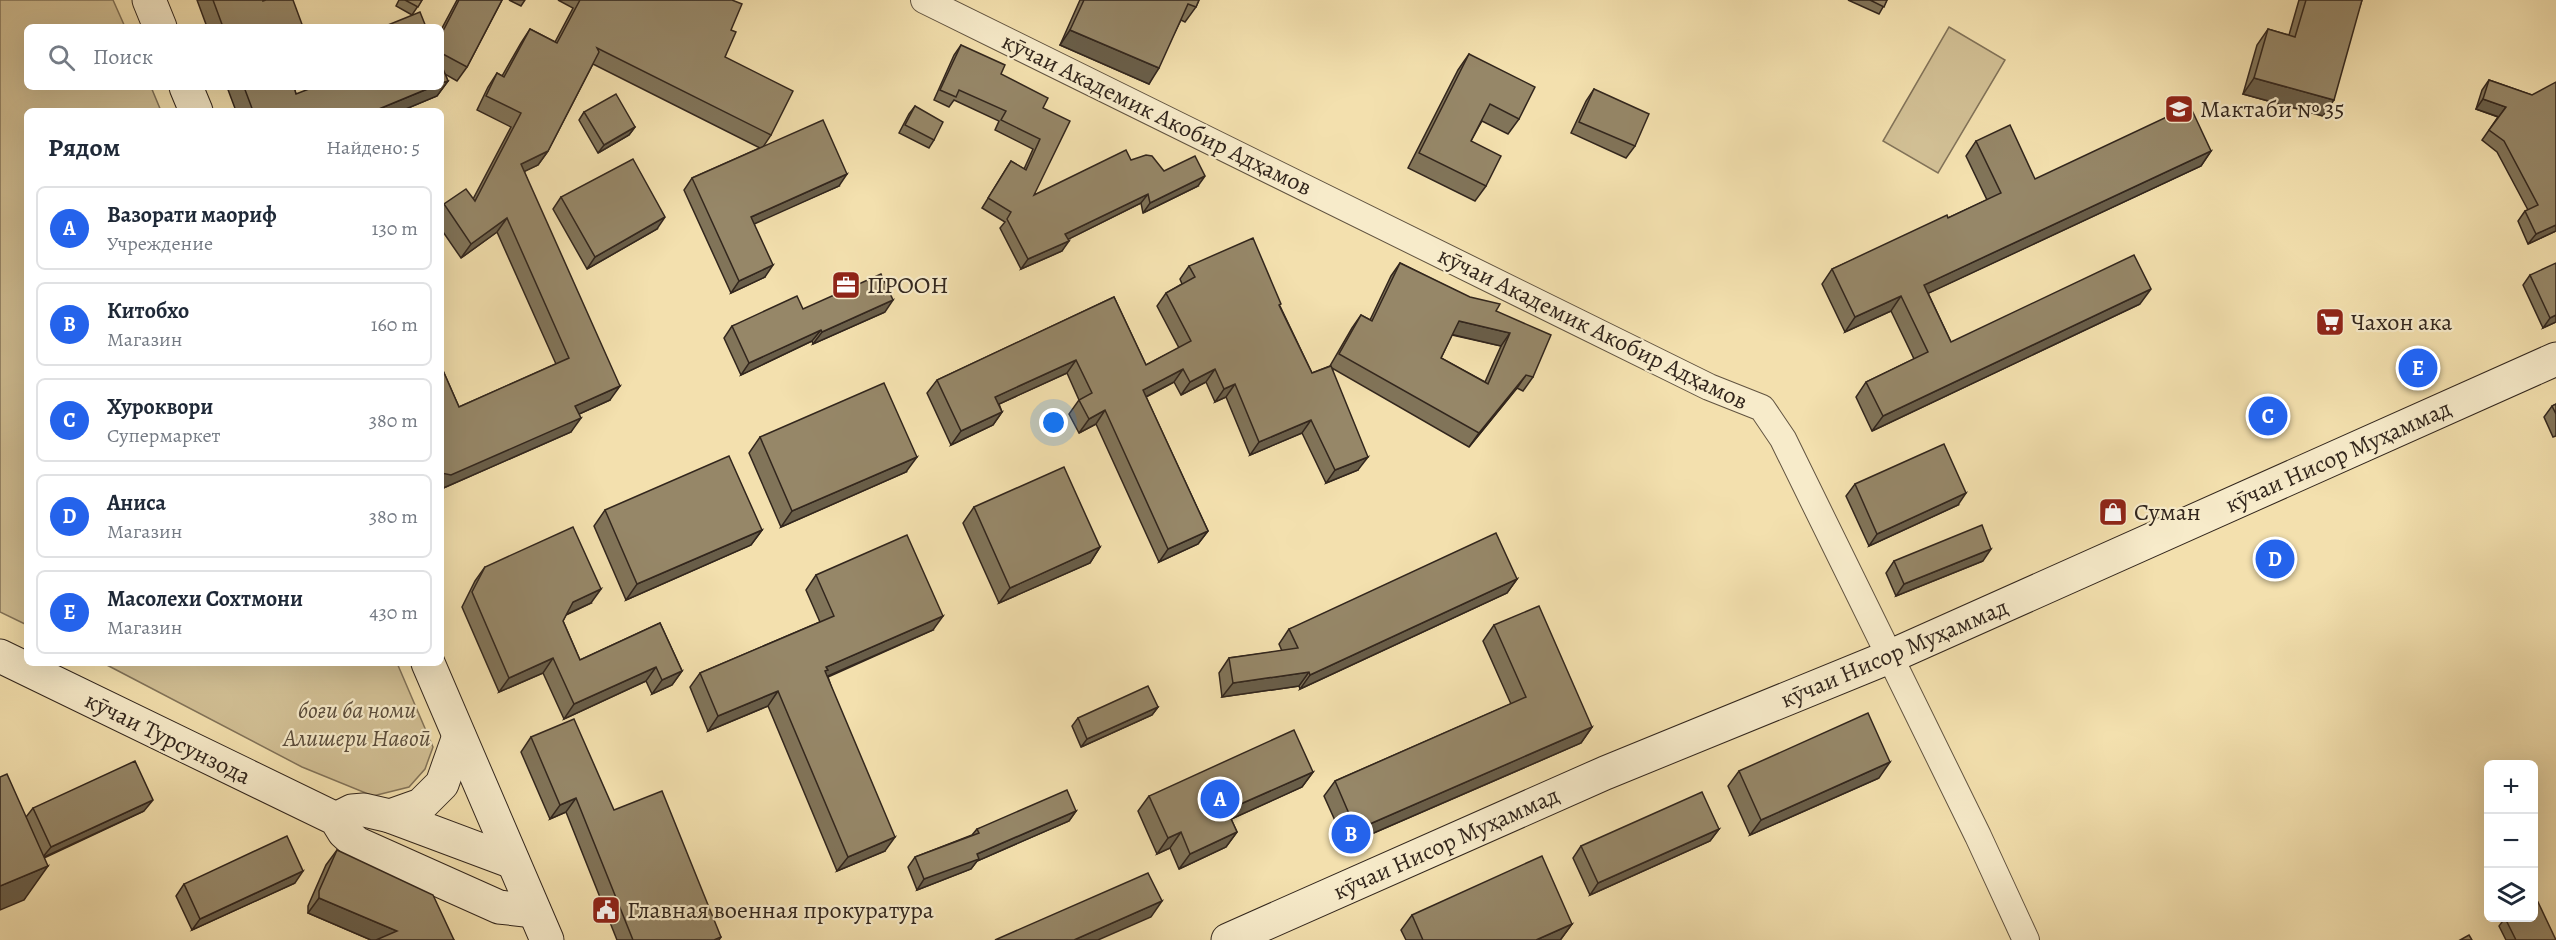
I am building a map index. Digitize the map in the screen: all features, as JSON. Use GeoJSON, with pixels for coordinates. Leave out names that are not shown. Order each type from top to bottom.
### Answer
{"type":"FeatureCollection","features":[{"type":"Feature","properties":{"kind":"street"},"geometry":{"type":"LineString","coordinates":[[148,0],[159,24]]}},
{"type":"Feature","properties":{"kind":"street","name":"кӯчаи Академик Акобир Адҳамов"},"geometry":{"type":"LineString","coordinates":[[924,0],[1698,382],[1762,408],[1784,440],[1978,836],[2026,940]]}},
{"type":"Feature","properties":{"kind":"street"},"geometry":{"type":"LineString","coordinates":[[187,90],[195,108]]}},
{"type":"Feature","properties":{"kind":"street","name":"кӯчаи Нисор Муҳаммад"},"geometry":{"type":"LineString","coordinates":[[1228,940],[1605,773],[1889,657],[2556,359]]}},
{"type":"Feature","properties":{"kind":"street","name":"кӯчаи Турсунзода"},"geometry":{"type":"LineString","coordinates":[[0,656],[336,819],[344,832],[356,843],[541,925]]}},
{"type":"Feature","properties":{"kind":"street"},"geometry":{"type":"LineString","coordinates":[[429,666],[541,925]]}},
{"type":"Feature","properties":{"kind":"street"},"geometry":{"type":"LineString","coordinates":[[390,816],[421,805],[442,784],[459,736]]}},
{"type":"Feature","properties":{"kind":"street"},"geometry":{"type":"LineString","coordinates":[[336,819],[364,810],[390,816],[513,862]]}},
{"type":"Feature","properties":{"kind":"green space"},"geometry":{"type":"Polygon","coordinates":[[[0,0],[113,0],[124,24],[24,24],[24,90],[152,90],[160,108],[24,108],[24,624],[0,612],[0,0]]]}},
{"type":"Feature","properties":{"kind":"green space"},"geometry":{"type":"Polygon","coordinates":[[[1949,27],[2005,60],[1938,173],[1883,141],[1949,27]]]}},
{"type":"Feature","properties":{"kind":"green space","name":"боғи ба номи Алишери Навоӣ"},"geometry":{"type":"Polygon","coordinates":[[[109,666],[398,666],[433,747],[425,769],[409,787],[373,796],[302,767],[109,666]]]}},
{"type":"Feature","properties":{"kind":"building"},"geometry":{"type":"Polygon","coordinates":[[[213,0],[293,0],[302,24],[222,24],[213,0]]]}},
{"type":"Feature","properties":{"kind":"building"},"geometry":{"type":"Polygon","coordinates":[[[405,0],[422,0],[418,7],[405,0]]]}},
{"type":"Feature","properties":{"kind":"building"},"geometry":{"type":"Polygon","coordinates":[[[459,0],[502,0],[467,67],[444,55],[444,29],[459,0]]]}},
{"type":"Feature","properties":{"kind":"building"},"geometry":{"type":"Polygon","coordinates":[[[580,0],[732,0],[742,4],[731,30],[736,32],[725,57],[793,91],[771,135],[597,48],[599,52],[548,151],[521,164],[620,386],[575,406],[581,418],[451,475],[444,474],[444,373],[459,407],[569,358],[507,218],[471,244],[444,204],[466,189],[475,201],[521,113],[486,96],[497,73],[504,77],[530,29],[557,43],[580,0]]]}},
{"type":"Feature","properties":{"kind":"building"},"geometry":{"type":"Polygon","coordinates":[[[1084,0],[1199,0],[1196,7],[1188,4],[1159,68],[1070,30],[1084,0]]]}},
{"type":"Feature","properties":{"kind":"building"},"geometry":{"type":"Polygon","coordinates":[[[1870,0],[1887,0],[1884,7],[1870,0]]]}},
{"type":"Feature","properties":{"kind":"building"},"geometry":{"type":"Polygon","coordinates":[[[2306,0],[2362,0],[2334,100],[2254,78],[2268,29],[2295,37],[2306,0]]]}},
{"type":"Feature","properties":{"kind":"building"},"geometry":{"type":"Polygon","coordinates":[[[420,12],[425,24],[390,24],[420,12]]]}},
{"type":"Feature","properties":{"kind":"building"},"geometry":{"type":"Polygon","coordinates":[[[961,45],[1005,65],[1001,74],[1048,98],[1043,108],[1070,121],[1034,195],[1126,150],[1131,160],[1146,155],[1152,156],[1164,171],[1195,156],[1205,176],[1150,203],[1148,194],[1065,234],[1069,241],[1028,259],[1007,219],[1011,212],[988,198],[1011,161],[1026,170],[1040,139],[1001,120],[1006,111],[959,90],[956,97],[940,90],[961,45]]]}},
{"type":"Feature","properties":{"kind":"building"},"geometry":{"type":"Polygon","coordinates":[[[1469,54],[1535,87],[1519,119],[1490,104],[1471,141],[1501,156],[1486,186],[1419,153],[1469,54]]]}},
{"type":"Feature","properties":{"kind":"building"},"geometry":{"type":"Polygon","coordinates":[[[2489,80],[2532,95],[2556,82],[2556,225],[2536,234],[2525,211],[2538,205],[2504,141],[2489,130],[2506,107],[2483,99],[2489,80]]]}},
{"type":"Feature","properties":{"kind":"building"},"geometry":{"type":"Polygon","coordinates":[[[1594,89],[1649,114],[1635,146],[1579,122],[1594,89]]]}},
{"type":"Feature","properties":{"kind":"building"},"geometry":{"type":"Polygon","coordinates":[[[245,90],[295,90],[296,94],[306,90],[425,90],[381,108],[252,108],[245,90]]]}},
{"type":"Feature","properties":{"kind":"building"},"geometry":{"type":"Polygon","coordinates":[[[616,94],[635,127],[604,145],[584,112],[616,94]]]}},
{"type":"Feature","properties":{"kind":"building"},"geometry":{"type":"Polygon","coordinates":[[[915,106],[943,122],[934,140],[905,125],[915,106]]]}},
{"type":"Feature","properties":{"kind":"building"},"geometry":{"type":"Polygon","coordinates":[[[2190,106],[2211,151],[1924,285],[1951,342],[2134,255],[2151,289],[1883,416],[1866,382],[1928,352],[1901,296],[1855,317],[1832,269],[1947,215],[1948,218],[2001,193],[1976,141],[2010,125],[2035,179],[2190,106]]]}},
{"type":"Feature","properties":{"kind":"building"},"geometry":{"type":"Polygon","coordinates":[[[823,120],[847,174],[751,217],[773,265],[739,281],[692,178],[823,120]]]}},
{"type":"Feature","properties":{"kind":"building"},"geometry":{"type":"Polygon","coordinates":[[[633,159],[665,217],[595,257],[561,197],[633,159]]]}},
{"type":"Feature","properties":{"kind":"building"},"geometry":{"type":"Polygon","coordinates":[[[1253,238],[1281,304],[1279,305],[1312,373],[1331,366],[1368,457],[1335,470],[1311,420],[1259,442],[1235,384],[1224,389],[1215,369],[1190,382],[1183,369],[1143,390],[1208,531],[1168,549],[1105,410],[1089,419],[1079,400],[1092,393],[1076,360],[995,397],[1002,412],[961,431],[937,380],[1114,297],[1146,365],[1191,341],[1166,293],[1195,277],[1189,266],[1253,238]]]}},
{"type":"Feature","properties":{"kind":"building"},"geometry":{"type":"Polygon","coordinates":[[[1400,263],[1470,297],[1500,304],[1496,311],[1551,335],[1533,377],[1526,375],[1479,433],[1339,354],[1361,315],[1372,321],[1400,263]],[[1459,321],[1441,358],[1488,384],[1510,333],[1459,321]]]}},
{"type":"Feature","properties":{"kind":"building"},"geometry":{"type":"Polygon","coordinates":[[[2556,263],[2556,315],[2550,318],[2530,275],[2556,263]]]}},
{"type":"Feature","properties":{"kind":"building"},"geometry":{"type":"Polygon","coordinates":[[[881,274],[893,300],[749,363],[732,326],[797,296],[803,309],[881,274]]]}},
{"type":"Feature","properties":{"kind":"building"},"geometry":{"type":"Polygon","coordinates":[[[884,383],[917,457],[792,511],[760,437],[884,383]]]}},
{"type":"Feature","properties":{"kind":"building"},"geometry":{"type":"Polygon","coordinates":[[[1944,444],[1966,493],[1877,534],[1855,484],[1944,444]]]}},
{"type":"Feature","properties":{"kind":"building"},"geometry":{"type":"Polygon","coordinates":[[[729,456],[762,530],[637,584],[605,510],[729,456]]]}},
{"type":"Feature","properties":{"kind":"building"},"geometry":{"type":"Polygon","coordinates":[[[1064,467],[1100,547],[1010,588],[974,507],[1064,467]]]}},
{"type":"Feature","properties":{"kind":"building"},"geometry":{"type":"Polygon","coordinates":[[[1982,525],[1991,549],[1904,584],[1894,561],[1982,525]]]}},
{"type":"Feature","properties":{"kind":"building"},"geometry":{"type":"Polygon","coordinates":[[[573,527],[601,589],[573,602],[563,621],[580,660],[660,623],[682,671],[662,680],[656,667],[574,704],[553,658],[509,678],[472,592],[485,567],[573,527]]]}},
{"type":"Feature","properties":{"kind":"building"},"geometry":{"type":"Polygon","coordinates":[[[1496,533],[1517,579],[1310,675],[1309,672],[1233,683],[1229,658],[1298,648],[1289,629],[1496,533]]]}},
{"type":"Feature","properties":{"kind":"building"},"geometry":{"type":"Polygon","coordinates":[[[907,535],[943,616],[826,667],[828,670],[825,671],[895,837],[848,857],[778,691],[718,716],[700,673],[834,616],[816,575],[907,535]]]}},
{"type":"Feature","properties":{"kind":"building"},"geometry":{"type":"Polygon","coordinates":[[[1539,606],[1592,727],[1356,830],[1335,781],[1526,697],[1494,625],[1539,606]]]}},
{"type":"Feature","properties":{"kind":"building"},"geometry":{"type":"Polygon","coordinates":[[[1148,686],[1158,707],[1087,739],[1078,718],[1148,686]]]}},
{"type":"Feature","properties":{"kind":"building"},"geometry":{"type":"Polygon","coordinates":[[[1868,713],[1890,762],[1761,820],[1739,771],[1868,713]]]}},
{"type":"Feature","properties":{"kind":"building"},"geometry":{"type":"Polygon","coordinates":[[[574,719],[614,810],[662,791],[721,937],[714,940],[633,940],[576,798],[560,805],[531,737],[574,719]]]}},
{"type":"Feature","properties":{"kind":"building"},"geometry":{"type":"Polygon","coordinates":[[[1294,730],[1313,772],[1227,810],[1237,832],[1190,854],[1181,832],[1168,838],[1149,796],[1294,730]]]}},
{"type":"Feature","properties":{"kind":"building"},"geometry":{"type":"Polygon","coordinates":[[[135,761],[153,800],[51,847],[33,808],[135,761]]]}},
{"type":"Feature","properties":{"kind":"building"},"geometry":{"type":"Polygon","coordinates":[[[7,774],[48,866],[0,886],[0,777],[7,774]]]}},
{"type":"Feature","properties":{"kind":"building"},"geometry":{"type":"Polygon","coordinates":[[[1067,790],[1076,811],[977,854],[979,859],[924,879],[915,857],[979,833],[977,829],[1067,790]]]}},
{"type":"Feature","properties":{"kind":"building"},"geometry":{"type":"Polygon","coordinates":[[[1702,792],[1719,829],[1598,883],[1581,846],[1702,792]]]}},
{"type":"Feature","properties":{"kind":"building"},"geometry":{"type":"Polygon","coordinates":[[[287,836],[303,871],[200,919],[184,884],[287,836]]]}},
{"type":"Feature","properties":{"kind":"building"},"geometry":{"type":"Polygon","coordinates":[[[337,850],[433,895],[454,940],[376,940],[397,931],[319,898],[319,891],[337,850]]]}},
{"type":"Feature","properties":{"kind":"building"},"geometry":{"type":"Polygon","coordinates":[[[1542,856],[1572,924],[1536,940],[1423,940],[1412,915],[1542,856]]]}},
{"type":"Feature","properties":{"kind":"building"},"geometry":{"type":"Polygon","coordinates":[[[1148,873],[1162,901],[1074,940],[995,940],[1148,873]]]}},
{"type":"Feature","properties":{"kind":"building"},"geometry":{"type":"Polygon","coordinates":[[[2538,902],[2556,940],[2516,940],[2507,922],[2538,922],[2538,902]]]}},
{"type":"Feature","properties":{"kind":"building"},"geometry":{"type":"Polygon","coordinates":[[[2469,935],[2472,940],[2460,940],[2469,935]]]}},
{"type":"Feature","properties":{"kind":"place","name":"Мактаби № 35"},"geometry":{"type":"Point","coordinates":[2179,109]}},
{"type":"Feature","properties":{"kind":"place","name":"ПРООН"},"geometry":{"type":"Point","coordinates":[846,285]}},
{"type":"Feature","properties":{"kind":"place","name":"Чахон ака"},"geometry":{"type":"Point","coordinates":[2330,322]}},
{"type":"Feature","properties":{"kind":"place","name":"Масолехи Сохтмони"},"geometry":{"type":"Point","coordinates":[2418,368]}},
{"type":"Feature","properties":{"kind":"place","name":"Хуроквори"},"geometry":{"type":"Point","coordinates":[2268,416]}},
{"type":"Feature","properties":{"kind":"place","name":"Суман"},"geometry":{"type":"Point","coordinates":[2113,512]}},
{"type":"Feature","properties":{"kind":"place","name":"Аниса"},"geometry":{"type":"Point","coordinates":[2275,559]}},
{"type":"Feature","properties":{"kind":"place","name":"Вазорати маориф"},"geometry":{"type":"Point","coordinates":[1220,799]}},
{"type":"Feature","properties":{"kind":"place","name":"Китобхо"},"geometry":{"type":"Point","coordinates":[1351,834]}},
{"type":"Feature","properties":{"kind":"place","name":"Главная военная прокуратура"},"geometry":{"type":"Point","coordinates":[606,910]}}]}
